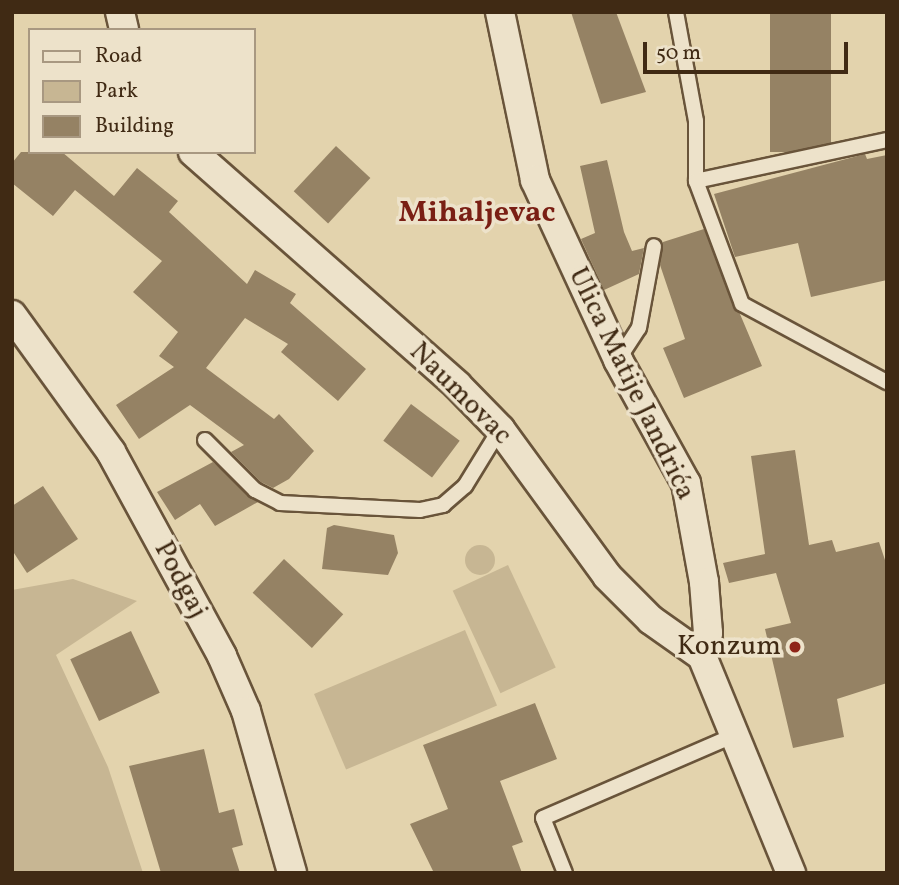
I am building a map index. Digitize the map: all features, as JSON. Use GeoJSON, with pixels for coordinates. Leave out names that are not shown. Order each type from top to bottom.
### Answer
{"type":"FeatureCollection","features":[{"type":"Feature","properties":{"kind":"street","name":"Ulica Matije Jandrića"},"geometry":{"type":"LineString","coordinates":[[500,12],[535,180],[618,360],[686,483],[704,582],[708,633],[702,656]]}},
{"type":"Feature","properties":{"kind":"street","name":"Naumovac"},"geometry":{"type":"LineString","coordinates":[[195,154],[500,429],[607,576],[651,620],[702,656]]}},
{"type":"Feature","properties":{"kind":"street","name":"Podgaj"},"geometry":{"type":"LineString","coordinates":[[12,315],[111,452],[222,656],[246,711],[292,873]]}},
{"type":"Feature","properties":{"kind":"street"},"geometry":{"type":"LineString","coordinates":[[702,656],[737,734],[791,873]]}},
{"type":"Feature","properties":{"kind":"lane"},"geometry":{"type":"LineString","coordinates":[[676,12],[696,121],[696,181],[742,304],[887,382]]}},
{"type":"Feature","properties":{"kind":"lane"},"geometry":{"type":"LineString","coordinates":[[696,181],[887,140]]}},
{"type":"Feature","properties":{"kind":"lane"},"geometry":{"type":"LineString","coordinates":[[618,360],[639,328],[654,246]]}},
{"type":"Feature","properties":{"kind":"lane"},"geometry":{"type":"LineString","coordinates":[[205,440],[255,490],[280,503],[420,510],[443,505],[465,486],[500,429]]}},
{"type":"Feature","properties":{"kind":"lane"},"geometry":{"type":"LineString","coordinates":[[565,873],[543,818],[737,734]]}},
{"type":"Feature","properties":{"kind":"green space"},"geometry":{"type":"Polygon","coordinates":[[[480,545],[490,550],[495,560],[490,570],[480,575],[470,570],[465,560],[470,550],[480,545]]]}},
{"type":"Feature","properties":{"kind":"green space"},"geometry":{"type":"Polygon","coordinates":[[[508,565],[556,667],[500,693],[453,591],[508,565]]]}},
{"type":"Feature","properties":{"kind":"green space"},"geometry":{"type":"Polygon","coordinates":[[[73,579],[137,601],[56,655],[108,767],[143,873],[12,873],[12,590],[73,579]]]}},
{"type":"Feature","properties":{"kind":"green space"},"geometry":{"type":"Polygon","coordinates":[[[465,630],[497,705],[346,770],[314,694],[465,630]]]}},
{"type":"Feature","properties":{"kind":"building"},"geometry":{"type":"Polygon","coordinates":[[[571,12],[616,12],[646,92],[601,104],[571,12]]]}},
{"type":"Feature","properties":{"kind":"building"},"geometry":{"type":"Polygon","coordinates":[[[770,12],[831,12],[831,152],[770,152],[770,12]]]}},
{"type":"Feature","properties":{"kind":"building"},"geometry":{"type":"Polygon","coordinates":[[[336,146],[370,178],[328,223],[294,191],[336,146]]]}},
{"type":"Feature","properties":{"kind":"building"},"geometry":{"type":"Polygon","coordinates":[[[21,152],[64,154],[114,196],[137,168],[178,201],[169,212],[247,284],[255,270],[296,294],[290,303],[366,369],[338,401],[281,352],[288,344],[245,318],[206,368],[274,419],[279,414],[314,451],[289,479],[273,488],[261,482],[231,452],[244,445],[190,405],[139,439],[116,405],[174,367],[159,356],[178,332],[133,292],[162,261],[75,190],[53,216],[12,183],[12,163],[21,152]]]}},
{"type":"Feature","properties":{"kind":"building"},"geometry":{"type":"Polygon","coordinates":[[[865,154],[867,159],[887,155],[887,280],[811,297],[798,243],[735,257],[714,194],[865,154]]]}},
{"type":"Feature","properties":{"kind":"building"},"geometry":{"type":"Polygon","coordinates":[[[607,160],[624,232],[632,251],[644,248],[639,274],[604,290],[581,239],[595,233],[580,166],[607,160]]]}},
{"type":"Feature","properties":{"kind":"building"},"geometry":{"type":"Polygon","coordinates":[[[704,229],[762,366],[684,398],[663,348],[685,339],[660,265],[663,242],[704,229]]]}},
{"type":"Feature","properties":{"kind":"building"},"geometry":{"type":"Polygon","coordinates":[[[411,404],[460,441],[432,477],[383,441],[411,404]]]}},
{"type":"Feature","properties":{"kind":"building"},"geometry":{"type":"Polygon","coordinates":[[[795,450],[809,545],[832,540],[836,552],[879,542],[887,566],[887,683],[837,699],[844,737],[793,748],[765,629],[791,623],[776,573],[729,583],[723,563],[765,554],[751,456],[795,450]]]}},
{"type":"Feature","properties":{"kind":"building"},"geometry":{"type":"Polygon","coordinates":[[[213,462],[258,502],[215,526],[200,504],[175,520],[157,492],[213,462]]]}},
{"type":"Feature","properties":{"kind":"building"},"geometry":{"type":"Polygon","coordinates":[[[43,486],[78,539],[27,573],[12,550],[12,506],[43,486]]]}},
{"type":"Feature","properties":{"kind":"building"},"geometry":{"type":"Polygon","coordinates":[[[334,525],[394,535],[398,553],[388,575],[322,569],[327,528],[334,525]]]}},
{"type":"Feature","properties":{"kind":"building"},"geometry":{"type":"Polygon","coordinates":[[[284,559],[343,614],[312,648],[253,593],[284,559]]]}},
{"type":"Feature","properties":{"kind":"building"},"geometry":{"type":"Polygon","coordinates":[[[131,631],[160,693],[99,721],[70,659],[131,631]]]}},
{"type":"Feature","properties":{"kind":"building"},"geometry":{"type":"Polygon","coordinates":[[[535,703],[557,759],[500,781],[523,842],[512,846],[522,873],[434,873],[410,824],[448,809],[423,745],[535,703]]]}},
{"type":"Feature","properties":{"kind":"building"},"geometry":{"type":"Polygon","coordinates":[[[204,749],[219,813],[234,809],[243,845],[232,848],[240,873],[161,873],[129,766],[204,749]]]}},
{"type":"Feature","properties":{"kind":"place","name":"Konzum"},"geometry":{"type":"Point","coordinates":[795,647]}},
{"type":"Feature","properties":{"kind":"district","name":"Mihaljevac"},"geometry":{"type":"Point","coordinates":[477,213]}}]}
